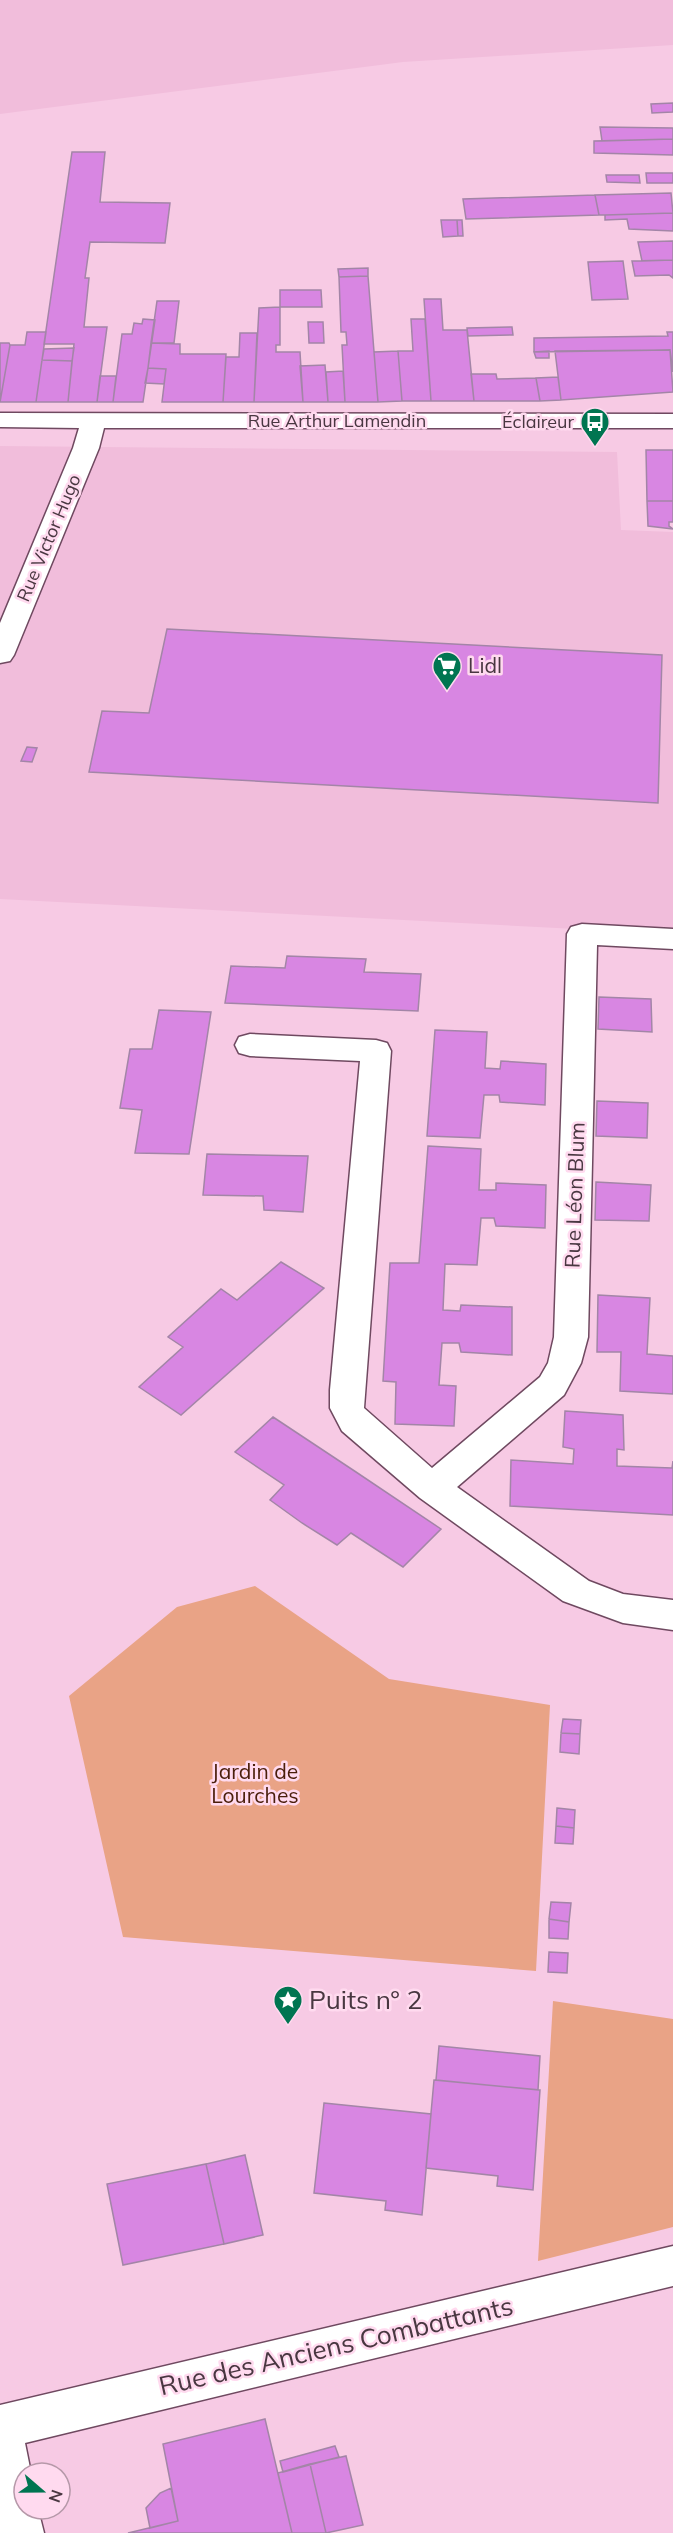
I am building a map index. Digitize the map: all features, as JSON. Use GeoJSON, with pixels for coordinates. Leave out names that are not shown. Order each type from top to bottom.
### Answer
{"type":"FeatureCollection","features":[{"type":"Feature","properties":{"kind":"street","name":"Rue Arthur Lamendin"},"geometry":{"type":"LineString","coordinates":[[0,420],[673,421]]}},
{"type":"Feature","properties":{"kind":"street","name":"Rue Victor Hugo"},"geometry":{"type":"LineString","coordinates":[[0,655],[86,448],[93,421]]}},
{"type":"Feature","properties":{"kind":"street","name":"Rue Léon Blum"},"geometry":{"type":"LineString","coordinates":[[432,1488],[552,1386],[562,1371],[568,1354],[571,1337],[582,934],[673,939]]}},
{"type":"Feature","properties":{"kind":"street"},"geometry":{"type":"LineString","coordinates":[[250,1045],[376,1051],[347,1408],[354,1422],[432,1488],[576,1591],[597,1603],[621,1610],[673,1615]]}},
{"type":"Feature","properties":{"kind":"street","name":"Rue des Anciens Combattants"},"geometry":{"type":"LineString","coordinates":[[0,2428],[673,2266]]}},
{"type":"Feature","properties":{"kind":"street"},"geometry":{"type":"LineString","coordinates":[[0,2428],[21,2533]]}},
{"type":"Feature","properties":{"kind":"shaded area"},"geometry":{"type":"Polygon","coordinates":[[[0,0],[673,0],[673,45],[403,62],[0,114],[0,0]]]}},
{"type":"Feature","properties":{"kind":"shaded area"},"geometry":{"type":"Polygon","coordinates":[[[0,446],[617,452],[621,530],[673,532],[673,934],[0,899],[0,446]]]}},
{"type":"Feature","properties":{"kind":"green space","name":"Jardin de Lourches"},"geometry":{"type":"Polygon","coordinates":[[[255,1586],[389,1679],[550,1705],[536,1971],[123,1937],[69,1696],[177,1607],[255,1586]]]}},
{"type":"Feature","properties":{"kind":"green space"},"geometry":{"type":"Polygon","coordinates":[[[553,2001],[673,2019],[673,2227],[538,2261],[553,2001]]]}},
{"type":"Feature","properties":{"kind":"building"},"geometry":{"type":"Polygon","coordinates":[[[673,103],[673,112],[652,113],[651,104],[673,103]]]}},
{"type":"Feature","properties":{"kind":"building"},"geometry":{"type":"Polygon","coordinates":[[[600,127],[673,128],[673,139],[602,141],[600,127]]]}},
{"type":"Feature","properties":{"kind":"building"},"geometry":{"type":"Polygon","coordinates":[[[673,139],[673,155],[594,153],[594,141],[673,139]]]}},
{"type":"Feature","properties":{"kind":"building"},"geometry":{"type":"Polygon","coordinates":[[[72,152],[105,152],[100,202],[170,203],[165,243],[90,242],[85,278],[89,278],[84,327],[107,327],[97,402],[68,402],[74,344],[44,344],[72,152]]]}},
{"type":"Feature","properties":{"kind":"building"},"geometry":{"type":"Polygon","coordinates":[[[646,173],[673,173],[673,183],[647,183],[646,173]]]}},
{"type":"Feature","properties":{"kind":"building"},"geometry":{"type":"Polygon","coordinates":[[[606,175],[639,175],[640,183],[607,182],[606,175]]]}},
{"type":"Feature","properties":{"kind":"building"},"geometry":{"type":"Polygon","coordinates":[[[671,193],[673,213],[605,215],[599,215],[595,195],[671,193]]]}},
{"type":"Feature","properties":{"kind":"building"},"geometry":{"type":"Polygon","coordinates":[[[595,195],[599,215],[466,219],[463,199],[595,195]]]}},
{"type":"Feature","properties":{"kind":"building"},"geometry":{"type":"Polygon","coordinates":[[[673,213],[673,231],[629,229],[627,219],[605,220],[605,215],[673,213]]]}},
{"type":"Feature","properties":{"kind":"building"},"geometry":{"type":"Polygon","coordinates":[[[441,220],[457,220],[458,236],[443,237],[441,220]]]}},
{"type":"Feature","properties":{"kind":"building"},"geometry":{"type":"Polygon","coordinates":[[[457,220],[462,220],[463,236],[458,236],[457,220]]]}},
{"type":"Feature","properties":{"kind":"building"},"geometry":{"type":"Polygon","coordinates":[[[673,241],[673,260],[642,261],[638,242],[673,241]]]}},
{"type":"Feature","properties":{"kind":"building"},"geometry":{"type":"Polygon","coordinates":[[[673,260],[673,278],[669,275],[635,276],[632,261],[673,260]]]}},
{"type":"Feature","properties":{"kind":"building"},"geometry":{"type":"Polygon","coordinates":[[[623,261],[628,299],[592,300],[588,262],[623,261]]]}},
{"type":"Feature","properties":{"kind":"building"},"geometry":{"type":"Polygon","coordinates":[[[368,268],[368,276],[339,277],[338,269],[368,268]]]}},
{"type":"Feature","properties":{"kind":"building"},"geometry":{"type":"Polygon","coordinates":[[[368,276],[378,402],[345,402],[342,345],[347,345],[346,332],[341,332],[339,277],[368,276]]]}},
{"type":"Feature","properties":{"kind":"building"},"geometry":{"type":"Polygon","coordinates":[[[280,290],[321,290],[322,307],[280,307],[280,290]]]}},
{"type":"Feature","properties":{"kind":"building"},"geometry":{"type":"Polygon","coordinates":[[[424,299],[441,299],[443,330],[467,330],[474,401],[431,401],[424,299]]]}},
{"type":"Feature","properties":{"kind":"building"},"geometry":{"type":"Polygon","coordinates":[[[157,301],[179,301],[174,343],[151,343],[157,301]]]}},
{"type":"Feature","properties":{"kind":"building"},"geometry":{"type":"Polygon","coordinates":[[[280,307],[280,345],[276,345],[276,352],[300,352],[303,402],[254,402],[259,308],[280,307]]]}},
{"type":"Feature","properties":{"kind":"building"},"geometry":{"type":"Polygon","coordinates":[[[143,319],[155,320],[143,402],[113,402],[122,334],[132,334],[134,323],[142,324],[143,319]]]}},
{"type":"Feature","properties":{"kind":"building"},"geometry":{"type":"Polygon","coordinates":[[[411,319],[425,319],[431,401],[402,401],[398,351],[413,351],[411,319]]]}},
{"type":"Feature","properties":{"kind":"building"},"geometry":{"type":"Polygon","coordinates":[[[308,322],[323,322],[324,343],[309,343],[308,322]]]}},
{"type":"Feature","properties":{"kind":"building"},"geometry":{"type":"Polygon","coordinates":[[[512,327],[513,335],[468,336],[467,328],[512,327]]]}},
{"type":"Feature","properties":{"kind":"building"},"geometry":{"type":"Polygon","coordinates":[[[27,332],[46,332],[36,402],[0,402],[10,345],[25,345],[27,332]]]}},
{"type":"Feature","properties":{"kind":"building"},"geometry":{"type":"Polygon","coordinates":[[[667,332],[673,332],[673,372],[670,350],[534,352],[534,338],[668,336],[667,332]]]}},
{"type":"Feature","properties":{"kind":"building"},"geometry":{"type":"Polygon","coordinates":[[[240,333],[257,333],[254,402],[223,402],[226,357],[239,357],[240,333]]]}},
{"type":"Feature","properties":{"kind":"building"},"geometry":{"type":"Polygon","coordinates":[[[0,343],[10,345],[0,402],[0,343]]]}},
{"type":"Feature","properties":{"kind":"building"},"geometry":{"type":"Polygon","coordinates":[[[151,343],[180,344],[180,354],[226,354],[223,402],[162,402],[166,369],[148,368],[151,343]]]}},
{"type":"Feature","properties":{"kind":"building"},"geometry":{"type":"Polygon","coordinates":[[[74,348],[72,361],[42,360],[44,349],[74,348]]]}},
{"type":"Feature","properties":{"kind":"building"},"geometry":{"type":"Polygon","coordinates":[[[670,350],[673,392],[561,400],[555,351],[670,350]]]}},
{"type":"Feature","properties":{"kind":"building"},"geometry":{"type":"Polygon","coordinates":[[[398,351],[402,401],[378,402],[374,352],[398,351]]]}},
{"type":"Feature","properties":{"kind":"building"},"geometry":{"type":"Polygon","coordinates":[[[549,351],[549,358],[536,358],[534,352],[549,351]]]}},
{"type":"Feature","properties":{"kind":"building"},"geometry":{"type":"Polygon","coordinates":[[[42,360],[72,361],[68,402],[36,402],[42,360]]]}},
{"type":"Feature","properties":{"kind":"building"},"geometry":{"type":"Polygon","coordinates":[[[325,365],[328,402],[303,402],[300,366],[325,365]]]}},
{"type":"Feature","properties":{"kind":"building"},"geometry":{"type":"Polygon","coordinates":[[[148,368],[166,369],[164,384],[145,383],[148,368]]]}},
{"type":"Feature","properties":{"kind":"building"},"geometry":{"type":"Polygon","coordinates":[[[343,371],[345,402],[328,402],[326,372],[343,371]]]}},
{"type":"Feature","properties":{"kind":"building"},"geometry":{"type":"Polygon","coordinates":[[[471,374],[496,374],[497,379],[536,378],[540,401],[474,401],[471,374]]]}},
{"type":"Feature","properties":{"kind":"building"},"geometry":{"type":"Polygon","coordinates":[[[100,376],[116,376],[113,402],[97,402],[100,376]]]}},
{"type":"Feature","properties":{"kind":"building"},"geometry":{"type":"Polygon","coordinates":[[[558,377],[561,400],[540,401],[536,378],[558,377]]]}},
{"type":"Feature","properties":{"kind":"building"},"geometry":{"type":"Polygon","coordinates":[[[646,450],[673,450],[673,501],[647,501],[646,450]]]}},
{"type":"Feature","properties":{"kind":"building"},"geometry":{"type":"Polygon","coordinates":[[[647,501],[673,501],[673,522],[669,522],[669,526],[673,529],[648,526],[647,501]]]}},
{"type":"Feature","properties":{"kind":"building"},"geometry":{"type":"Polygon","coordinates":[[[167,629],[662,655],[658,803],[89,772],[102,711],[149,713],[167,629]]]}},
{"type":"Feature","properties":{"kind":"building"},"geometry":{"type":"Polygon","coordinates":[[[27,747],[37,748],[32,762],[21,761],[27,747]]]}},
{"type":"Feature","properties":{"kind":"building"},"geometry":{"type":"Polygon","coordinates":[[[287,956],[366,959],[364,972],[421,974],[418,1011],[225,1003],[231,966],[285,968],[287,956]]]}},
{"type":"Feature","properties":{"kind":"building"},"geometry":{"type":"Polygon","coordinates":[[[599,997],[651,999],[652,1032],[598,1029],[599,997]]]}},
{"type":"Feature","properties":{"kind":"building"},"geometry":{"type":"Polygon","coordinates":[[[159,1010],[211,1012],[189,1154],[135,1153],[142,1110],[120,1108],[130,1049],[152,1049],[159,1010]]]}},
{"type":"Feature","properties":{"kind":"building"},"geometry":{"type":"Polygon","coordinates":[[[435,1030],[487,1032],[485,1068],[500,1069],[501,1061],[546,1064],[545,1105],[500,1102],[499,1095],[484,1095],[480,1138],[427,1136],[435,1030]]]}},
{"type":"Feature","properties":{"kind":"building"},"geometry":{"type":"Polygon","coordinates":[[[597,1101],[648,1103],[647,1138],[596,1136],[597,1101]]]}},
{"type":"Feature","properties":{"kind":"building"},"geometry":{"type":"Polygon","coordinates":[[[428,1146],[481,1149],[479,1190],[496,1190],[496,1183],[546,1185],[545,1228],[496,1226],[494,1218],[481,1218],[477,1265],[445,1264],[443,1310],[460,1311],[461,1305],[512,1307],[512,1355],[461,1352],[459,1343],[442,1343],[439,1385],[456,1386],[454,1426],[395,1424],[396,1382],[383,1381],[390,1263],[419,1263],[428,1146]]]}},
{"type":"Feature","properties":{"kind":"building"},"geometry":{"type":"Polygon","coordinates":[[[207,1154],[308,1156],[303,1212],[264,1210],[263,1196],[203,1195],[207,1154]]]}},
{"type":"Feature","properties":{"kind":"building"},"geometry":{"type":"Polygon","coordinates":[[[596,1182],[651,1185],[649,1221],[595,1220],[596,1182]]]}},
{"type":"Feature","properties":{"kind":"building"},"geometry":{"type":"Polygon","coordinates":[[[281,1262],[324,1288],[181,1415],[139,1387],[183,1347],[168,1337],[221,1289],[237,1300],[281,1262]]]}},
{"type":"Feature","properties":{"kind":"building"},"geometry":{"type":"Polygon","coordinates":[[[598,1295],[650,1298],[647,1354],[673,1356],[673,1394],[620,1391],[621,1352],[597,1352],[598,1295]]]}},
{"type":"Feature","properties":{"kind":"building"},"geometry":{"type":"Polygon","coordinates":[[[565,1411],[623,1415],[624,1450],[617,1449],[617,1466],[672,1468],[673,1461],[673,1515],[510,1506],[511,1460],[573,1464],[574,1449],[563,1447],[565,1411]]]}},
{"type":"Feature","properties":{"kind":"building"},"geometry":{"type":"Polygon","coordinates":[[[273,1417],[441,1529],[403,1567],[351,1533],[337,1545],[302,1523],[270,1500],[284,1485],[235,1452],[273,1417]]]}},
{"type":"Feature","properties":{"kind":"building"},"geometry":{"type":"Polygon","coordinates":[[[563,1719],[581,1720],[580,1734],[561,1733],[563,1719]]]}},
{"type":"Feature","properties":{"kind":"building"},"geometry":{"type":"Polygon","coordinates":[[[561,1733],[580,1734],[579,1754],[560,1752],[561,1733]]]}},
{"type":"Feature","properties":{"kind":"building"},"geometry":{"type":"Polygon","coordinates":[[[557,1808],[575,1810],[574,1828],[556,1826],[557,1808]]]}},
{"type":"Feature","properties":{"kind":"building"},"geometry":{"type":"Polygon","coordinates":[[[556,1826],[574,1828],[573,1844],[555,1843],[556,1826]]]}},
{"type":"Feature","properties":{"kind":"building"},"geometry":{"type":"Polygon","coordinates":[[[551,1902],[571,1903],[569,1922],[549,1919],[551,1902]]]}},
{"type":"Feature","properties":{"kind":"building"},"geometry":{"type":"Polygon","coordinates":[[[549,1919],[569,1922],[568,1939],[549,1938],[549,1919]]]}},
{"type":"Feature","properties":{"kind":"building"},"geometry":{"type":"Polygon","coordinates":[[[549,1952],[568,1953],[567,1973],[548,1972],[549,1952]]]}},
{"type":"Feature","properties":{"kind":"building"},"geometry":{"type":"Polygon","coordinates":[[[439,2046],[540,2056],[538,2090],[436,2080],[439,2046]]]}},
{"type":"Feature","properties":{"kind":"building"},"geometry":{"type":"Polygon","coordinates":[[[434,2080],[540,2090],[533,2190],[497,2186],[498,2176],[426,2168],[434,2080]]]}},
{"type":"Feature","properties":{"kind":"building"},"geometry":{"type":"Polygon","coordinates":[[[324,2103],[431,2114],[422,2215],[385,2210],[386,2201],[314,2193],[324,2103]]]}},
{"type":"Feature","properties":{"kind":"building"},"geometry":{"type":"Polygon","coordinates":[[[245,2155],[263,2235],[224,2244],[206,2164],[245,2155]]]}},
{"type":"Feature","properties":{"kind":"building"},"geometry":{"type":"Polygon","coordinates":[[[206,2164],[224,2244],[123,2265],[107,2184],[206,2164]]]}},
{"type":"Feature","properties":{"kind":"building"},"geometry":{"type":"Polygon","coordinates":[[[265,2419],[292,2533],[128,2533],[178,2521],[163,2444],[265,2419]]]}},
{"type":"Feature","properties":{"kind":"building"},"geometry":{"type":"Polygon","coordinates":[[[335,2446],[339,2457],[283,2472],[280,2461],[335,2446]]]}},
{"type":"Feature","properties":{"kind":"building"},"geometry":{"type":"Polygon","coordinates":[[[346,2456],[363,2525],[326,2533],[310,2464],[346,2456]]]}},
{"type":"Feature","properties":{"kind":"building"},"geometry":{"type":"Polygon","coordinates":[[[310,2464],[326,2533],[292,2533],[278,2473],[310,2464]]]}},
{"type":"Feature","properties":{"kind":"building"},"geometry":{"type":"Polygon","coordinates":[[[171,2488],[178,2521],[150,2528],[146,2508],[160,2493],[171,2488]]]}},
{"type":"Feature","properties":{"kind":"place","name":"Éclaireur"},"geometry":{"type":"Point","coordinates":[595,448]}},
{"type":"Feature","properties":{"kind":"place","name":"Lidl"},"geometry":{"type":"Point","coordinates":[447,692]}},
{"type":"Feature","properties":{"kind":"place","name":"Puits n° 2"},"geometry":{"type":"Point","coordinates":[288,2026]}}]}
